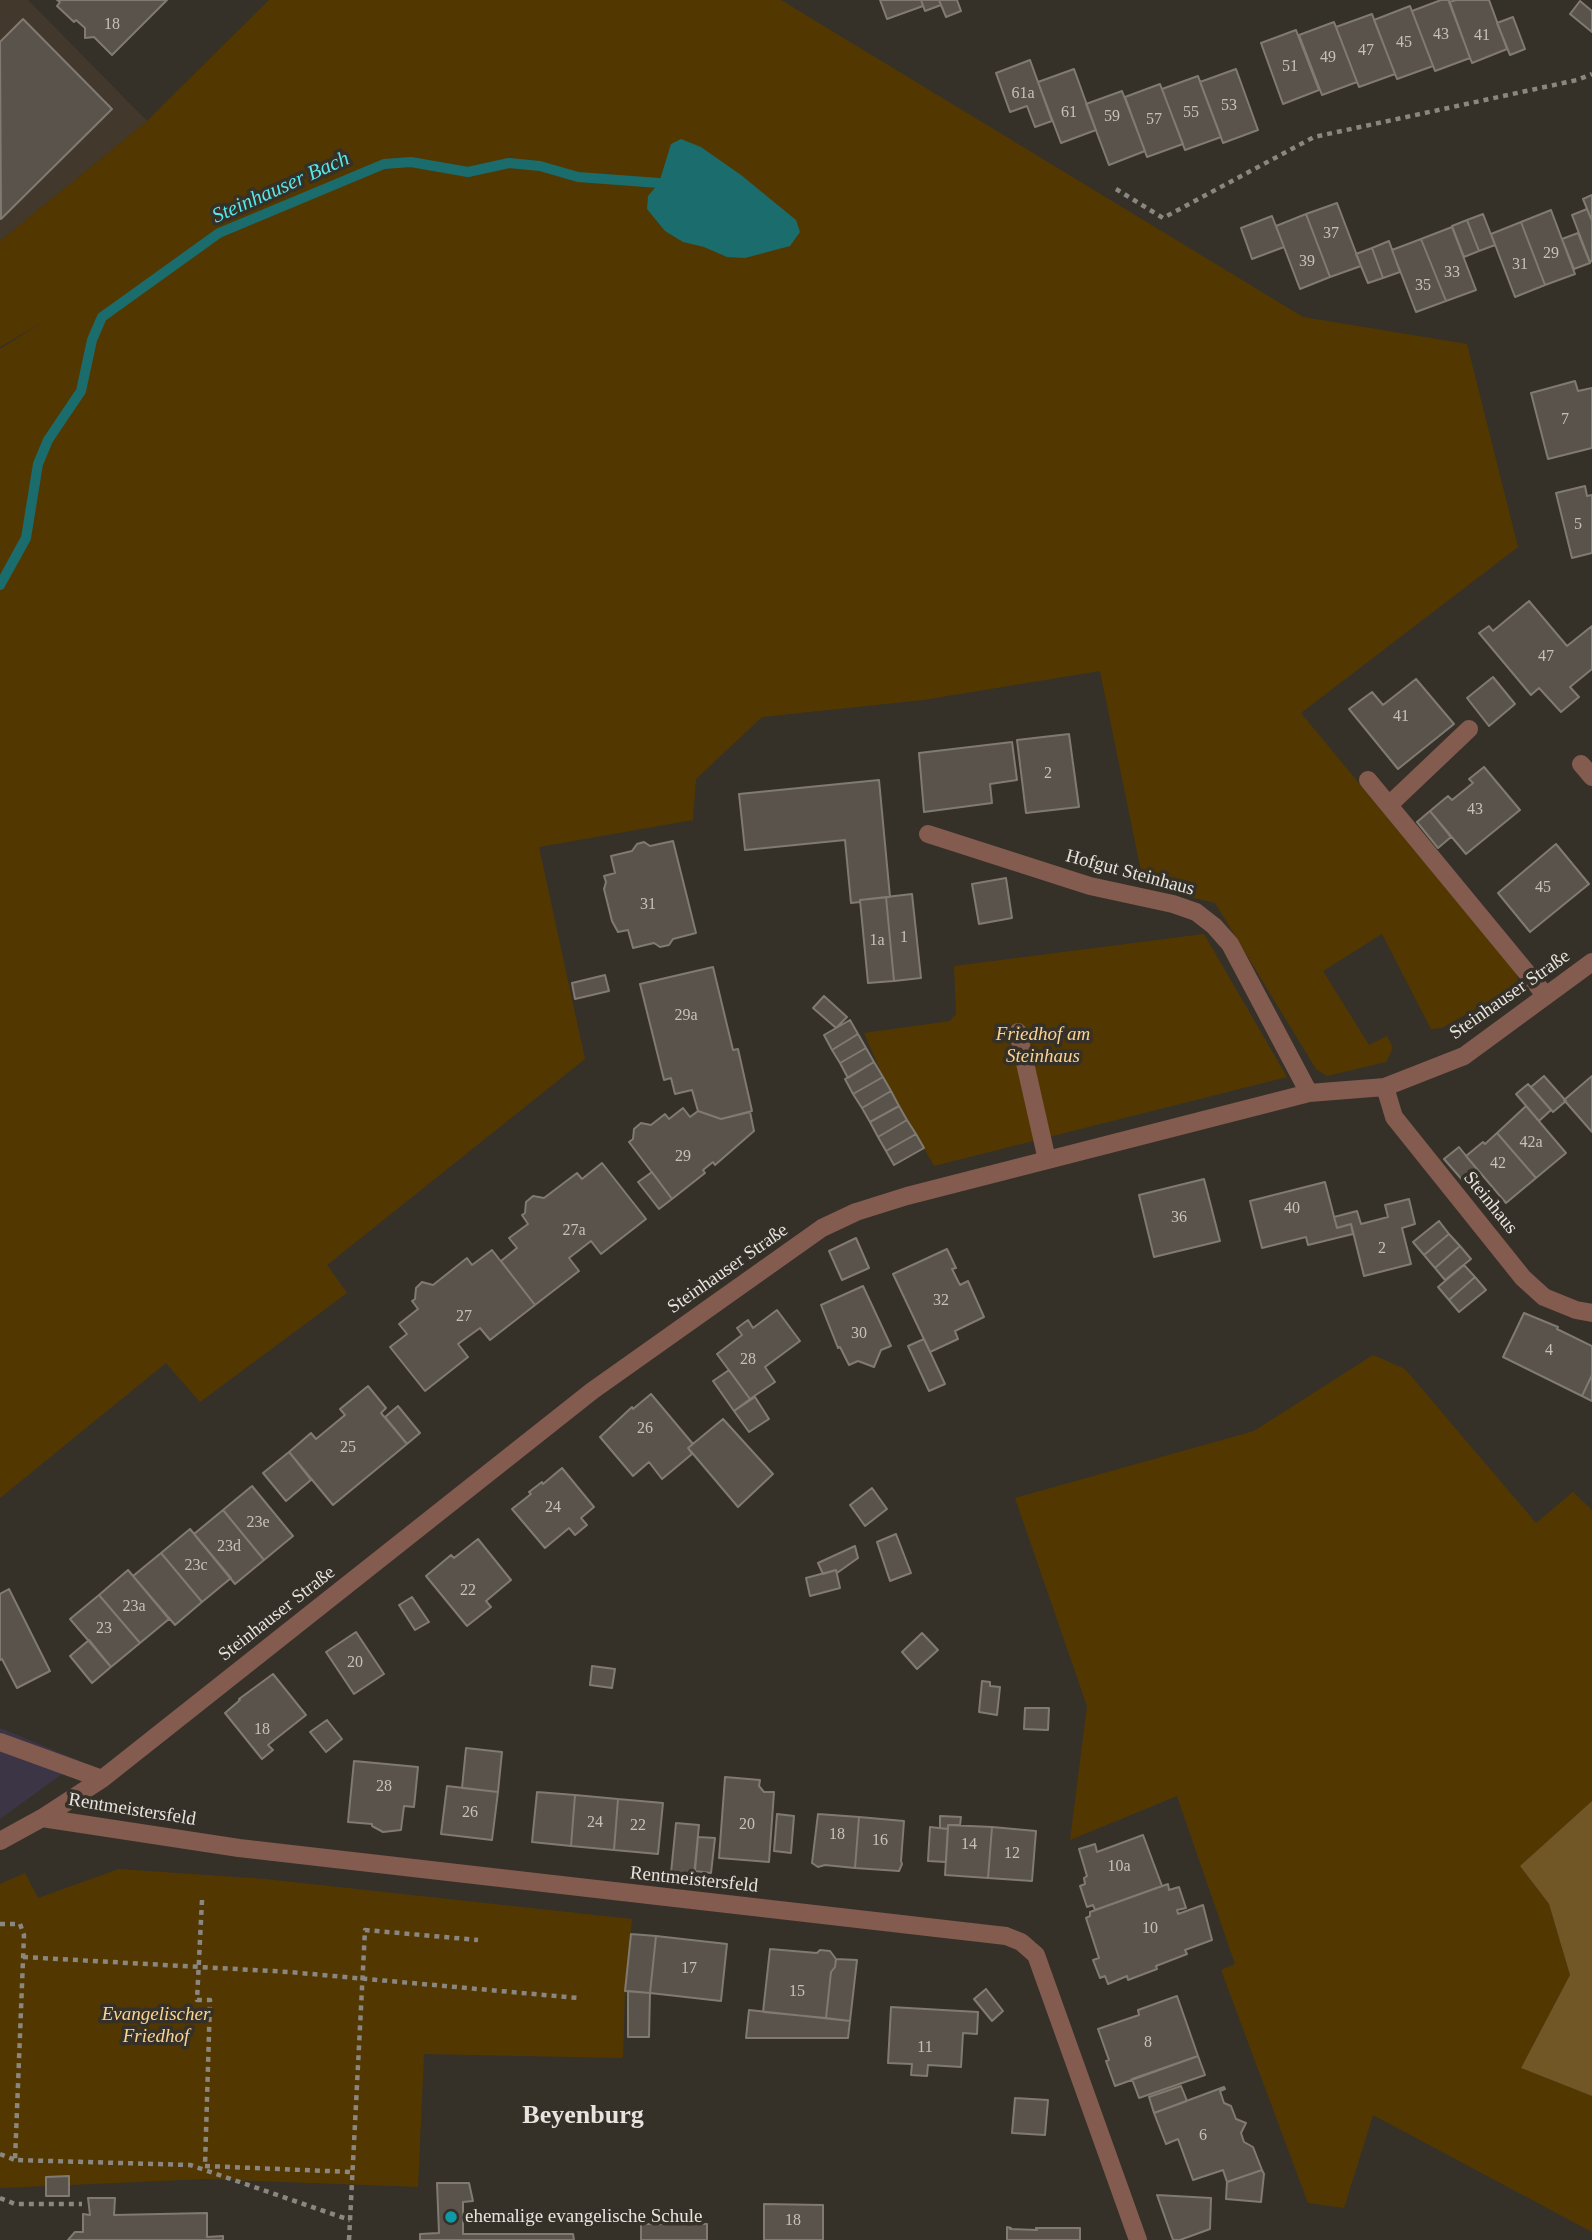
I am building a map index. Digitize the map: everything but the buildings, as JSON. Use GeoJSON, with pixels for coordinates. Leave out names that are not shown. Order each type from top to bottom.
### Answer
{"type":"FeatureCollection","features":[{"type":"Feature","properties":{"kind":"street"},"geometry":{"type":"LineString","coordinates":[[1389,805],[1469,729]]}},
{"type":"Feature","properties":{"kind":"street"},"geometry":{"type":"LineString","coordinates":[[1368,780],[1546,996]]}},
{"type":"Feature","properties":{"kind":"street","name":"Hofgut Steinhaus"},"geometry":{"type":"LineString","coordinates":[[928,834],[1090,886],[1173,904],[1196,912],[1214,926],[1230,944],[1309,1093]]}},
{"type":"Feature","properties":{"kind":"street","name":"Steinhauser Straße"},"geometry":{"type":"LineString","coordinates":[[0,1841],[43,1818],[102,1780],[592,1391],[822,1228],[856,1212],[906,1196],[1309,1093],[1385,1087],[1464,1056],[1592,962]]}},
{"type":"Feature","properties":{"kind":"street"},"geometry":{"type":"LineString","coordinates":[[1018,1032],[1047,1160]]}},
{"type":"Feature","properties":{"kind":"street","name":"Steinhaus"},"geometry":{"type":"LineString","coordinates":[[1385,1087],[1394,1117],[1523,1279],[1544,1297],[1576,1310],[1592,1313]]}},
{"type":"Feature","properties":{"kind":"street"},"geometry":{"type":"LineString","coordinates":[[0,1742],[102,1780]]}},
{"type":"Feature","properties":{"kind":"street","name":"Rentmeistersfeld"},"geometry":{"type":"LineString","coordinates":[[43,1818],[239,1848],[1006,1936],[1021,1942],[1036,1955],[1138,2240]]}},
{"type":"Feature","properties":{"kind":"path"},"geometry":{"type":"LineString","coordinates":[[1116,189],[1163,218],[1314,136],[1564,83],[1592,74]]}},
{"type":"Feature","properties":{"kind":"path"},"geometry":{"type":"LineString","coordinates":[[202,1900],[197,2000],[210,2000],[205,2166]]}},
{"type":"Feature","properties":{"kind":"path"},"geometry":{"type":"LineString","coordinates":[[0,1924],[20,1924],[24,1935],[15,2160]]}},
{"type":"Feature","properties":{"kind":"path"},"geometry":{"type":"LineString","coordinates":[[349,2240],[365,1930],[478,1940]]}},
{"type":"Feature","properties":{"kind":"path"},"geometry":{"type":"LineString","coordinates":[[23,1957],[362,1978],[578,1998]]}},
{"type":"Feature","properties":{"kind":"path"},"geometry":{"type":"LineString","coordinates":[[0,2154],[15,2160],[352,2172]]}},
{"type":"Feature","properties":{"kind":"path"},"geometry":{"type":"LineString","coordinates":[[190,2165],[350,2220]]}},
{"type":"Feature","properties":{"kind":"path"},"geometry":{"type":"LineString","coordinates":[[0,2198],[15,2204],[82,2204]]}},
{"type":"Feature","properties":{"kind":"shaded area"},"geometry":{"type":"Polygon","coordinates":[[[0,0],[28,0],[147,121],[0,241],[0,0]]]}},
{"type":"Feature","properties":{"kind":"shaded area"},"geometry":{"type":"Polygon","coordinates":[[[0,1728],[80,1761],[0,1819],[0,1728]]]}},
{"type":"Feature","properties":{"kind":"shaded area"},"geometry":{"type":"Polygon","coordinates":[[[1592,1801],[1592,2096],[1521,2068],[1570,1975],[1549,1904],[1520,1866],[1592,1801]]]}},
{"type":"Feature","properties":{"kind":"green space"},"geometry":{"type":"Polygon","coordinates":[[[269,0],[781,0],[1303,317],[1467,344],[1518,547],[1301,713],[1512,968],[1517,975],[1518,984],[1442,1028],[1431,1029],[1382,934],[1323,971],[1369,1045],[1387,1036],[1393,1048],[1386,1062],[1327,1076],[1316,1069],[1215,903],[1144,886],[1100,671],[923,700],[762,717],[696,779],[693,820],[539,847],[585,1059],[327,1265],[347,1293],[200,1402],[166,1363],[0,1498],[0,349],[46,320],[0,347],[0,241],[147,121],[269,0]]]}},
{"type":"Feature","properties":{"kind":"green space","name":"Friedhof am Steinhaus"},"geometry":{"type":"Polygon","coordinates":[[[1204,934],[1287,1077],[934,1166],[882,1074],[864,1033],[950,1021],[956,1014],[954,966],[1204,934]]]}},
{"type":"Feature","properties":{"kind":"green space"},"geometry":{"type":"Polygon","coordinates":[[[1373,1355],[1405,1369],[1536,1523],[1573,1492],[1592,1510],[1592,1801],[1520,1866],[1549,1904],[1570,1975],[1521,2068],[1592,2096],[1592,2232],[1373,2115],[1344,2208],[1308,2203],[1221,1970],[1235,1964],[1177,1796],[1070,1840],[1087,1706],[1015,1498],[1254,1431],[1373,1355]]]}},
{"type":"Feature","properties":{"kind":"green space","name":"Evangelischer Friedhof"},"geometry":{"type":"Polygon","coordinates":[[[119,1869],[265,1879],[632,1919],[625,1991],[623,2058],[424,2054],[418,2187],[206,2179],[0,2188],[0,1884],[25,1873],[38,1898],[119,1869]]]}},
{"type":"Feature","properties":{"kind":"water"},"geometry":{"type":"Polygon","coordinates":[[[681,139],[701,147],[741,175],[796,220],[800,232],[790,246],[745,258],[727,257],[683,242],[665,231],[647,209],[648,196],[659,183],[671,144],[681,139]]]}},
{"type":"Feature","properties":{"kind":"waterway","name":"Steinhauser Bach"},"geometry":{"type":"LineString","coordinates":[[0,585],[26,538],[38,464],[48,440],[81,391],[92,340],[102,317],[219,233],[384,164],[411,162],[468,172],[509,163],[540,166],[578,177],[659,183]]}},
{"type":"Feature","properties":{"kind":"place","name":"ehemalige evangelische Schule"},"geometry":{"type":"Point","coordinates":[451,2217]}},
{"type":"Feature","properties":{"kind":"district","name":"Beyenburg"},"geometry":{"type":"Point","coordinates":[583,2116]}}]}
